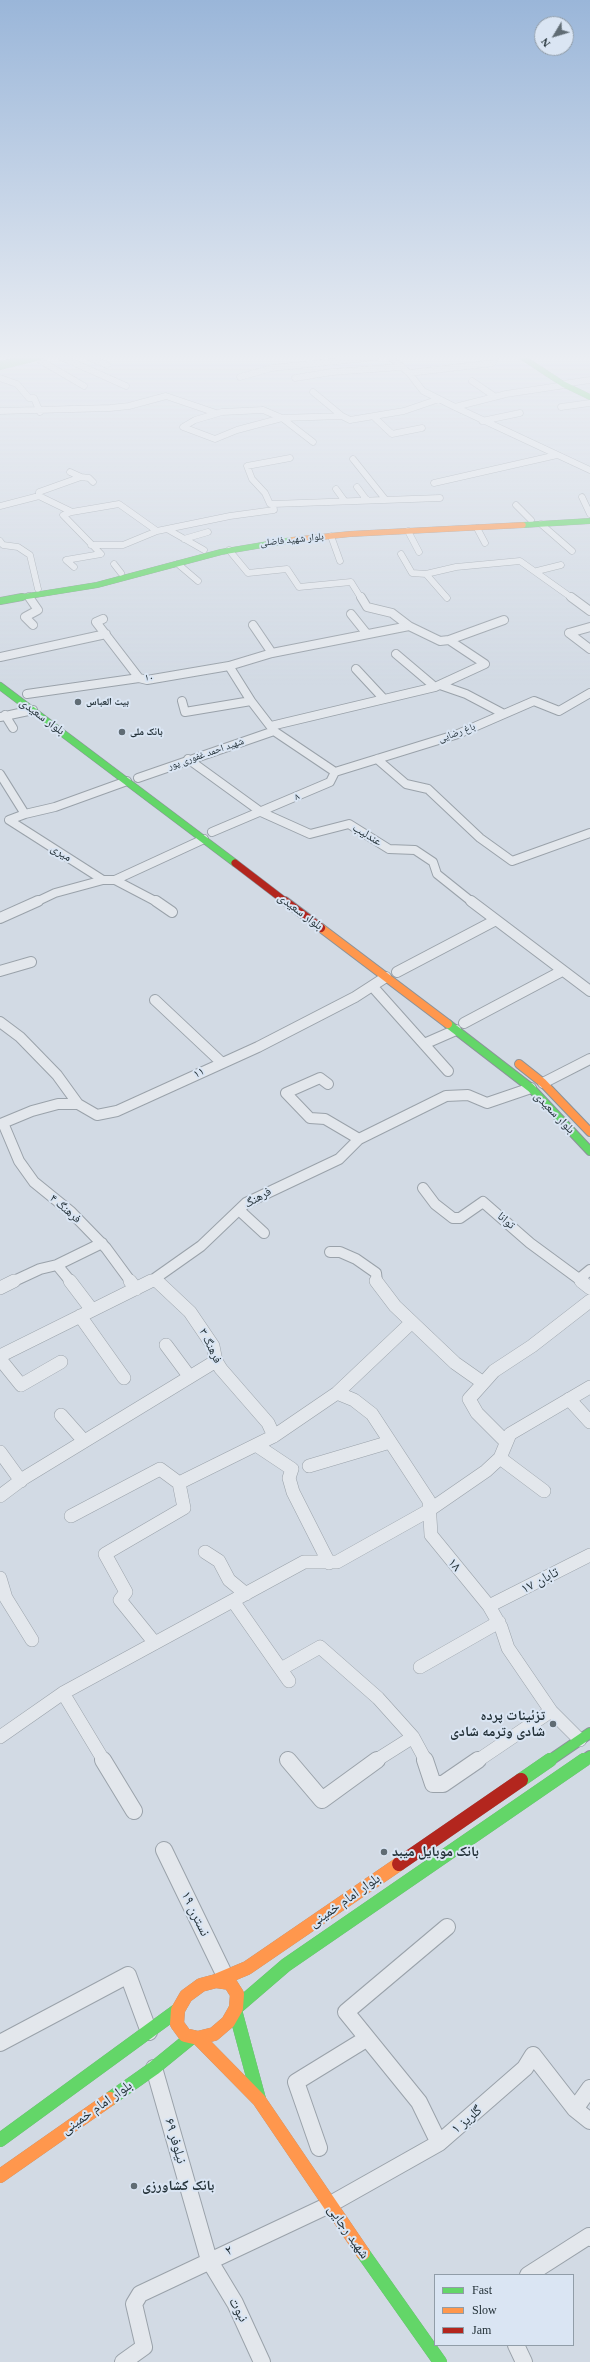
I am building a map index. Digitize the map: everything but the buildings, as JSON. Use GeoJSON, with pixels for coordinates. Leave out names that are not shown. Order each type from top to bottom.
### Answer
{"type":"FeatureCollection","features":[{"type":"Feature","properties":{"kind":"main road","name":"بلوار شهید فاضلی"},"geometry":{"type":"LineString","coordinates":[[0,595],[87,581],[204,550],[356,529],[590,517]]}},
{"type":"Feature","properties":{"kind":"main road","name":"بلوار شهید فاضلی"},"geometry":{"type":"LineString","coordinates":[[0,600],[29,597],[97,585],[229,550],[243,544],[331,536],[590,521]]}},
{"type":"Feature","properties":{"kind":"main road","name":"بلوار سعیدی"},"geometry":{"type":"LineString","coordinates":[[3,682],[27,694],[138,778],[204,839],[391,972],[408,980]]}},
{"type":"Feature","properties":{"kind":"main road","name":"بلوار سعیدی"},"geometry":{"type":"LineString","coordinates":[[3,682],[33,710],[127,781],[159,797]]}},
{"type":"Feature","properties":{"kind":"main road","name":"بلوار سعیدی"},"geometry":{"type":"LineString","coordinates":[[391,972],[419,1002],[531,1088],[590,1151]]}},
{"type":"Feature","properties":{"kind":"main road"},"geometry":{"type":"LineString","coordinates":[[419,1002],[429,996]]}},
{"type":"Feature","properties":{"kind":"main road","name":"بلوار سعیدی"},"geometry":{"type":"LineString","coordinates":[[511,1058],[543,1083],[590,1132]]}},
{"type":"Feature","properties":{"kind":"main road","name":"بلوار امام خمینی"},"geometry":{"type":"LineString","coordinates":[[221,1979],[247,1968],[585,1736]]}},
{"type":"Feature","properties":{"kind":"main road","name":"بلوار امام خمینی"},"geometry":{"type":"LineString","coordinates":[[236,2009],[286,1965],[590,1756]]}},
{"type":"Feature","properties":{"kind":"main road"},"geometry":{"type":"LineString","coordinates":[[0,2140],[178,2010],[186,1996],[201,1985],[221,1979],[230,1983],[237,1994],[236,2009],[259,2100]]}},
{"type":"Feature","properties":{"kind":"main road"},"geometry":{"type":"LineString","coordinates":[[178,2010],[177,2024],[185,2035],[195,2037],[214,2034],[228,2022],[236,2009]]}},
{"type":"Feature","properties":{"kind":"main road"},"geometry":{"type":"LineString","coordinates":[[195,2037],[259,2100]]}},
{"type":"Feature","properties":{"kind":"main road","name":"بلوار امام خمینی"},"geometry":{"type":"LineString","coordinates":[[0,2176],[154,2068],[195,2037]]}},
{"type":"Feature","properties":{"kind":"main road","name":"شهید رجایی"},"geometry":{"type":"LineString","coordinates":[[259,2100],[329,2205],[430,2339],[440,2362]]}},
{"type":"Feature","properties":{"kind":"street"},"geometry":{"type":"LineString","coordinates":[[247,467],[252,479],[265,493],[270,504],[366,499],[440,498]]}},
{"type":"Feature","properties":{"kind":"street"},"geometry":{"type":"LineString","coordinates":[[360,467],[385,499]]}},
{"type":"Feature","properties":{"kind":"street"},"geometry":{"type":"LineString","coordinates":[[434,483],[503,467]]}},
{"type":"Feature","properties":{"kind":"street"},"geometry":{"type":"LineString","coordinates":[[70,472],[81,477],[89,478],[93,482]]}},
{"type":"Feature","properties":{"kind":"street"},"geometry":{"type":"LineString","coordinates":[[39,496],[39,492],[81,477]]}},
{"type":"Feature","properties":{"kind":"street"},"geometry":{"type":"LineString","coordinates":[[64,484],[74,489]]}},
{"type":"Feature","properties":{"kind":"street"},"geometry":{"type":"LineString","coordinates":[[357,487],[366,499]]}},
{"type":"Feature","properties":{"kind":"street"},"geometry":{"type":"LineString","coordinates":[[336,488],[344,500]]}},
{"type":"Feature","properties":{"kind":"street"},"geometry":{"type":"LineString","coordinates":[[0,506],[39,496],[72,512]]}},
{"type":"Feature","properties":{"kind":"street"},"geometry":{"type":"LineString","coordinates":[[582,497],[590,514]]}},
{"type":"Feature","properties":{"kind":"street"},"geometry":{"type":"LineString","coordinates":[[74,567],[66,560],[101,554],[64,515],[72,512],[119,504],[157,531]]}},
{"type":"Feature","properties":{"kind":"street"},"geometry":{"type":"LineString","coordinates":[[91,545],[122,546],[157,531],[230,516],[274,510],[273,504]]}},
{"type":"Feature","properties":{"kind":"street"},"geometry":{"type":"LineString","coordinates":[[516,505],[531,520]]}},
{"type":"Feature","properties":{"kind":"street"},"geometry":{"type":"LineString","coordinates":[[541,524],[572,551]]}},
{"type":"Feature","properties":{"kind":"street"},"geometry":{"type":"LineString","coordinates":[[477,528],[485,543]]}},
{"type":"Feature","properties":{"kind":"street"},"geometry":{"type":"LineString","coordinates":[[167,529],[204,550]]}},
{"type":"Feature","properties":{"kind":"street"},"geometry":{"type":"LineString","coordinates":[[408,531],[420,552]]}},
{"type":"Feature","properties":{"kind":"street"},"geometry":{"type":"LineString","coordinates":[[184,539],[208,532]]}},
{"type":"Feature","properties":{"kind":"street"},"geometry":{"type":"LineString","coordinates":[[331,536],[340,561]]}},
{"type":"Feature","properties":{"kind":"street"},"geometry":{"type":"LineString","coordinates":[[0,541],[3,545],[18,547],[30,555],[38,589]]}},
{"type":"Feature","properties":{"kind":"street"},"geometry":{"type":"LineString","coordinates":[[229,550],[248,573],[287,570],[300,587],[351,582],[367,607],[392,613],[408,626],[440,641],[449,640],[504,620]]}},
{"type":"Feature","properties":{"kind":"street"},"geometry":{"type":"LineString","coordinates":[[401,554],[412,573],[426,574],[456,567],[520,561],[537,571],[590,611]]}},
{"type":"Feature","properties":{"kind":"street"},"geometry":{"type":"LineString","coordinates":[[114,564],[121,573]]}},
{"type":"Feature","properties":{"kind":"street"},"geometry":{"type":"LineString","coordinates":[[178,564],[198,581]]}},
{"type":"Feature","properties":{"kind":"street"},"geometry":{"type":"LineString","coordinates":[[537,571],[561,565]]}},
{"type":"Feature","properties":{"kind":"street"},"geometry":{"type":"LineString","coordinates":[[426,574],[446,598]]}},
{"type":"Feature","properties":{"kind":"street"},"geometry":{"type":"LineString","coordinates":[[29,597],[38,610],[25,617],[33,625]]}},
{"type":"Feature","properties":{"kind":"street"},"geometry":{"type":"LineString","coordinates":[[351,614],[366,634]]}},
{"type":"Feature","properties":{"kind":"street"},"geometry":{"type":"LineString","coordinates":[[103,619],[96,622],[139,678]]}},
{"type":"Feature","properties":{"kind":"street"},"geometry":{"type":"LineString","coordinates":[[253,625],[272,653]]}},
{"type":"Feature","properties":{"kind":"street","name":"۱۰"},"geometry":{"type":"LineString","coordinates":[[27,694],[139,678],[147,680],[229,666],[272,653],[408,626]]}},
{"type":"Feature","properties":{"kind":"street"},"geometry":{"type":"LineString","coordinates":[[590,627],[569,633],[590,650]]}},
{"type":"Feature","properties":{"kind":"street"},"geometry":{"type":"LineString","coordinates":[[0,657],[106,634]]}},
{"type":"Feature","properties":{"kind":"street","name":"شهید احمد غفوری پور"},"geometry":{"type":"LineString","coordinates":[[138,778],[272,729],[383,698],[437,686],[485,664],[449,640]]}},
{"type":"Feature","properties":{"kind":"street"},"geometry":{"type":"LineString","coordinates":[[396,654],[437,686],[466,694],[504,714]]}},
{"type":"Feature","properties":{"kind":"street"},"geometry":{"type":"LineString","coordinates":[[229,666],[251,701],[272,729],[335,772]]}},
{"type":"Feature","properties":{"kind":"street"},"geometry":{"type":"LineString","coordinates":[[356,669],[383,698]]}},
{"type":"Feature","properties":{"kind":"street","name":"باغ رضایی"},"geometry":{"type":"LineString","coordinates":[[377,759],[411,747],[458,734],[534,701],[559,711],[590,693]]}},
{"type":"Feature","properties":{"kind":"street"},"geometry":{"type":"LineString","coordinates":[[182,701],[185,712],[251,701]]}},
{"type":"Feature","properties":{"kind":"street"},"geometry":{"type":"LineString","coordinates":[[2,716],[33,710]]}},
{"type":"Feature","properties":{"kind":"street"},"geometry":{"type":"LineString","coordinates":[[2,716],[13,728]]}},
{"type":"Feature","properties":{"kind":"street"},"geometry":{"type":"LineString","coordinates":[[188,759],[261,812]]}},
{"type":"Feature","properties":{"kind":"street"},"geometry":{"type":"LineString","coordinates":[[377,759],[406,784],[428,789],[480,838],[512,861],[590,833]]}},
{"type":"Feature","properties":{"kind":"street","name":"۸"},"geometry":{"type":"LineString","coordinates":[[212,832],[330,782],[335,772],[377,759]]}},
{"type":"Feature","properties":{"kind":"street"},"geometry":{"type":"LineString","coordinates":[[0,774],[26,814],[55,807],[127,781]]}},
{"type":"Feature","properties":{"kind":"street","name":"عندلیب"},"geometry":{"type":"LineString","coordinates":[[261,812],[310,834],[349,824],[389,849],[415,850],[433,862],[438,874],[562,971],[590,991]]}},
{"type":"Feature","properties":{"kind":"street","name":"میری"},"geometry":{"type":"LineString","coordinates":[[26,814],[8,820],[103,880]]}},
{"type":"Feature","properties":{"kind":"street"},"geometry":{"type":"LineString","coordinates":[[0,918],[55,892],[103,880],[115,880],[204,839]]}},
{"type":"Feature","properties":{"kind":"street"},"geometry":{"type":"LineString","coordinates":[[115,880],[162,904],[172,912]]}},
{"type":"Feature","properties":{"kind":"street","name":"۱۱"},"geometry":{"type":"LineString","coordinates":[[78,1104],[97,1115],[105,1116],[221,1062],[247,1052],[373,987],[391,972],[496,920]]}},
{"type":"Feature","properties":{"kind":"street"},"geometry":{"type":"LineString","coordinates":[[0,971],[31,962]]}},
{"type":"Feature","properties":{"kind":"street"},"geometry":{"type":"LineString","coordinates":[[464,1023],[562,971]]}},
{"type":"Feature","properties":{"kind":"street"},"geometry":{"type":"LineString","coordinates":[[373,987],[448,1071]]}},
{"type":"Feature","properties":{"kind":"street"},"geometry":{"type":"LineString","coordinates":[[154,1000],[221,1062]]}},
{"type":"Feature","properties":{"kind":"street"},"geometry":{"type":"LineString","coordinates":[[0,1022],[20,1037],[57,1076],[78,1104]]}},
{"type":"Feature","properties":{"kind":"street"},"geometry":{"type":"LineString","coordinates":[[424,1044],[456,1030]]}},
{"type":"Feature","properties":{"kind":"street"},"geometry":{"type":"LineString","coordinates":[[543,1083],[590,1059]]}},
{"type":"Feature","properties":{"kind":"street"},"geometry":{"type":"LineString","coordinates":[[328,1084],[320,1078],[286,1093],[310,1118],[326,1119],[359,1139]]}},
{"type":"Feature","properties":{"kind":"street","name":"فرهنگ"},"geometry":{"type":"LineString","coordinates":[[0,1356],[154,1279],[196,1250],[239,1210],[264,1193],[339,1159],[359,1139],[446,1096],[468,1095],[487,1103],[531,1088]]}},
{"type":"Feature","properties":{"kind":"street","name":"فرهنگ ۴"},"geometry":{"type":"LineString","coordinates":[[78,1104],[58,1104],[32,1111],[3,1123],[19,1161],[34,1182],[71,1212],[102,1244],[136,1289]]}},
{"type":"Feature","properties":{"kind":"street","name":"توانا"},"geometry":{"type":"LineString","coordinates":[[422,1188],[435,1204],[454,1218],[460,1218],[483,1202],[530,1243],[590,1288]]}},
{"type":"Feature","properties":{"kind":"street"},"geometry":{"type":"LineString","coordinates":[[239,1210],[264,1233]]}},
{"type":"Feature","properties":{"kind":"street"},"geometry":{"type":"LineString","coordinates":[[0,1288],[40,1269],[57,1265],[102,1244]]}},
{"type":"Feature","properties":{"kind":"street"},"geometry":{"type":"LineString","coordinates":[[330,1252],[340,1252],[356,1259],[376,1273],[375,1280],[395,1306],[455,1363],[482,1382]]}},
{"type":"Feature","properties":{"kind":"street"},"geometry":{"type":"LineString","coordinates":[[57,1265],[92,1310]]}},
{"type":"Feature","properties":{"kind":"street"},"geometry":{"type":"LineString","coordinates":[[579,1279],[590,1270]]}},
{"type":"Feature","properties":{"kind":"street","name":"فرهنگ ۳"},"geometry":{"type":"LineString","coordinates":[[154,1279],[174,1295],[190,1312],[208,1337],[216,1361],[268,1423],[274,1436]]}},
{"type":"Feature","properties":{"kind":"street"},"geometry":{"type":"LineString","coordinates":[[506,1442],[478,1413],[468,1399],[482,1382],[494,1371],[532,1346],[590,1301]]}},
{"type":"Feature","properties":{"kind":"street"},"geometry":{"type":"LineString","coordinates":[[80,1316],[124,1378]]}},
{"type":"Feature","properties":{"kind":"street"},"geometry":{"type":"LineString","coordinates":[[179,1483],[274,1436],[337,1393],[412,1322]]}},
{"type":"Feature","properties":{"kind":"street"},"geometry":{"type":"LineString","coordinates":[[166,1345],[189,1376]]}},
{"type":"Feature","properties":{"kind":"street"},"geometry":{"type":"LineString","coordinates":[[0,1359],[21,1385],[61,1362]]}},
{"type":"Feature","properties":{"kind":"street"},"geometry":{"type":"LineString","coordinates":[[0,1496],[20,1481],[84,1441],[216,1361]]}},
{"type":"Feature","properties":{"kind":"street"},"geometry":{"type":"LineString","coordinates":[[0,1737],[63,1692],[304,1562],[337,1562],[428,1511],[486,1471],[500,1458],[510,1434],[590,1387]]}},
{"type":"Feature","properties":{"kind":"street","name":"۱۸"},"geometry":{"type":"LineString","coordinates":[[337,1393],[354,1400],[372,1414],[429,1502],[428,1511],[431,1535],[489,1606],[499,1622],[508,1648],[551,1711],[585,1736]]}},
{"type":"Feature","properties":{"kind":"street"},"geometry":{"type":"LineString","coordinates":[[569,1399],[590,1422]]}},
{"type":"Feature","properties":{"kind":"street"},"geometry":{"type":"LineString","coordinates":[[61,1415],[84,1441]]}},
{"type":"Feature","properties":{"kind":"street"},"geometry":{"type":"LineString","coordinates":[[310,1466],[390,1442]]}},
{"type":"Feature","properties":{"kind":"street"},"geometry":{"type":"LineString","coordinates":[[256,1445],[292,1469],[289,1478],[293,1492],[329,1563]]}},
{"type":"Feature","properties":{"kind":"street"},"geometry":{"type":"LineString","coordinates":[[0,1452],[20,1481]]}},
{"type":"Feature","properties":{"kind":"street"},"geometry":{"type":"LineString","coordinates":[[500,1458],[544,1491]]}},
{"type":"Feature","properties":{"kind":"street"},"geometry":{"type":"LineString","coordinates":[[71,1516],[160,1469],[179,1483],[184,1508],[105,1554],[126,1592],[120,1600],[154,1642]]}},
{"type":"Feature","properties":{"kind":"street"},"geometry":{"type":"LineString","coordinates":[[205,1552],[219,1561],[229,1580],[238,1589],[246,1594]]}},
{"type":"Feature","properties":{"kind":"street","name":"تابان ۱۷"},"geometry":{"type":"LineString","coordinates":[[489,1606],[590,1555]]}},
{"type":"Feature","properties":{"kind":"street"},"geometry":{"type":"LineString","coordinates":[[0,1578],[6,1598],[32,1640]]}},
{"type":"Feature","properties":{"kind":"street"},"geometry":{"type":"LineString","coordinates":[[233,1601],[289,1681]]}},
{"type":"Feature","properties":{"kind":"street"},"geometry":{"type":"LineString","coordinates":[[420,1667],[499,1622]]}},
{"type":"Feature","properties":{"kind":"street"},"geometry":{"type":"LineString","coordinates":[[281,1669],[320,1647],[378,1698],[412,1737],[425,1759],[433,1784],[442,1784],[551,1711]]}},
{"type":"Feature","properties":{"kind":"street"},"geometry":{"type":"LineString","coordinates":[[63,1692],[134,1811]]}},
{"type":"Feature","properties":{"kind":"street"},"geometry":{"type":"LineString","coordinates":[[287,1759],[322,1800],[355,1774],[412,1737]]}},
{"type":"Feature","properties":{"kind":"street","name":"نسترن ۱۹"},"geometry":{"type":"LineString","coordinates":[[164,1850],[221,1979]]}},
{"type":"Feature","properties":{"kind":"street"},"geometry":{"type":"LineString","coordinates":[[438,2143],[419,2102],[366,2039],[346,2012],[447,1927]]}},
{"type":"Feature","properties":{"kind":"street"},"geometry":{"type":"LineString","coordinates":[[0,2042],[128,1975],[149,2032]]}},
{"type":"Feature","properties":{"kind":"street"},"geometry":{"type":"LineString","coordinates":[[319,2148],[296,2082],[366,2039]]}},
{"type":"Feature","properties":{"kind":"street","name":"گلریز ۱"},"geometry":{"type":"LineString","coordinates":[[329,2205],[438,2143],[477,2112],[525,2068],[533,2055],[575,2110]]}},
{"type":"Feature","properties":{"kind":"street","name":"نیلوفر ۶۹"},"geometry":{"type":"LineString","coordinates":[[154,2068],[209,2260]]}},
{"type":"Feature","properties":{"kind":"street"},"geometry":{"type":"LineString","coordinates":[[590,2088],[575,2110],[590,2121]]}},
{"type":"Feature","properties":{"kind":"street","name":"۲"},"geometry":{"type":"LineString","coordinates":[[123,2362],[144,2347],[134,2304],[140,2294],[209,2260],[329,2205]]}},
{"type":"Feature","properties":{"kind":"street"},"geometry":{"type":"LineString","coordinates":[[530,2274],[590,2237]]}},
{"type":"Feature","properties":{"kind":"street","name":"نبوت"},"geometry":{"type":"LineString","coordinates":[[209,2260],[235,2303],[262,2362]]}},
{"type":"Feature","properties":{"kind":"street"},"geometry":{"type":"LineString","coordinates":[[516,2346],[524,2362]]}},
{"type":"Feature","properties":{"kind":"traffic: fast"},"geometry":{"type":"LineString","coordinates":[[523,525],[590,521]]}},
{"type":"Feature","properties":{"kind":"traffic: fast"},"geometry":{"type":"LineString","coordinates":[[0,601],[97,585],[221,552],[292,540]]}},
{"type":"Feature","properties":{"kind":"traffic: fast"},"geometry":{"type":"LineString","coordinates":[[0,686],[235,863]]}},
{"type":"Feature","properties":{"kind":"traffic: fast"},"geometry":{"type":"LineString","coordinates":[[448,1024],[531,1088],[590,1151]]}},
{"type":"Feature","properties":{"kind":"traffic: fast"},"geometry":{"type":"LineString","coordinates":[[521,1780],[590,1733]]}},
{"type":"Feature","properties":{"kind":"traffic: fast"},"geometry":{"type":"LineString","coordinates":[[236,2008],[286,1965],[590,1756]]}},
{"type":"Feature","properties":{"kind":"traffic: fast"},"geometry":{"type":"LineString","coordinates":[[0,2140],[178,2010]]}},
{"type":"Feature","properties":{"kind":"traffic: fast"},"geometry":{"type":"LineString","coordinates":[[235,2010],[259,2099]]}},
{"type":"Feature","properties":{"kind":"traffic: fast"},"geometry":{"type":"LineString","coordinates":[[110,2099],[154,2068],[192,2037]]}},
{"type":"Feature","properties":{"kind":"traffic: fast"},"geometry":{"type":"LineString","coordinates":[[363,2253],[440,2362]]}},
{"type":"Feature","properties":{"kind":"traffic: slow"},"geometry":{"type":"LineString","coordinates":[[292,540],[350,534],[523,525]]}},
{"type":"Feature","properties":{"kind":"traffic: slow"},"geometry":{"type":"LineString","coordinates":[[321,928],[448,1024]]}},
{"type":"Feature","properties":{"kind":"traffic: slow"},"geometry":{"type":"LineString","coordinates":[[519,1064],[543,1083],[590,1132]]}},
{"type":"Feature","properties":{"kind":"traffic: slow"},"geometry":{"type":"LineString","coordinates":[[216,1981],[247,1968],[399,1864]]}},
{"type":"Feature","properties":{"kind":"traffic: slow"},"geometry":{"type":"LineString","coordinates":[[216,1981],[230,1983],[237,1994],[236,2008],[228,2022],[214,2034],[198,2038],[185,2035],[177,2024],[178,2010],[186,1996],[201,1985],[216,1981]]}},
{"type":"Feature","properties":{"kind":"traffic: slow"},"geometry":{"type":"LineString","coordinates":[[198,2038],[259,2100],[363,2253]]}},
{"type":"Feature","properties":{"kind":"traffic: slow"},"geometry":{"type":"LineString","coordinates":[[0,2176],[110,2099]]}},
{"type":"Feature","properties":{"kind":"traffic: jam"},"geometry":{"type":"LineString","coordinates":[[235,863],[321,928]]}},
{"type":"Feature","properties":{"kind":"traffic: jam"},"geometry":{"type":"LineString","coordinates":[[399,1864],[521,1780]]}},
{"type":"Feature","properties":{"kind":"place","name":"بیت العباس"},"geometry":{"type":"Point","coordinates":[78,702]}},
{"type":"Feature","properties":{"kind":"place","name":"بانک ملی"},"geometry":{"type":"Point","coordinates":[122,732]}},
{"type":"Feature","properties":{"kind":"place","name":"تزئینات پرده شادی وترمه شادی"},"geometry":{"type":"Point","coordinates":[553,1724]}},
{"type":"Feature","properties":{"kind":"place","name":"بانک موبایل میبد"},"geometry":{"type":"Point","coordinates":[384,1852]}},
{"type":"Feature","properties":{"kind":"place","name":"بانک کشاورزی"},"geometry":{"type":"Point","coordinates":[134,2186]}}]}
